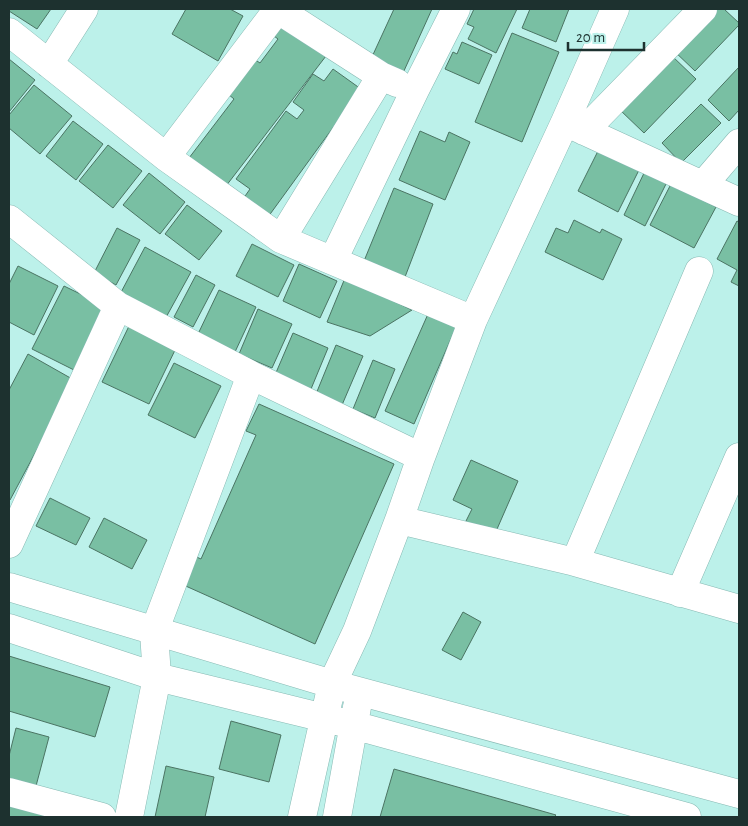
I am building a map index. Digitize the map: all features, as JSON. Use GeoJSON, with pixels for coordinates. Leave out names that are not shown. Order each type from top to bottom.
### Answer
{"type":"FeatureCollection","features":[{"type":"Feature","properties":{"kind":"street"},"geometry":{"type":"LineString","coordinates":[[49,64],[84,9]]}},
{"type":"Feature","properties":{"kind":"street"},"geometry":{"type":"LineString","coordinates":[[166,157],[278,9],[381,76],[415,90]]}},
{"type":"Feature","properties":{"kind":"street"},"geometry":{"type":"LineString","coordinates":[[333,260],[456,9]]}},
{"type":"Feature","properties":{"kind":"street"},"geometry":{"type":"LineString","coordinates":[[302,817],[332,684],[357,631],[399,520],[420,457],[474,320],[575,127],[615,9]]}},
{"type":"Feature","properties":{"kind":"street"},"geometry":{"type":"LineString","coordinates":[[575,127],[703,9]]}},
{"type":"Feature","properties":{"kind":"street"},"geometry":{"type":"LineString","coordinates":[[9,32],[166,157],[281,239],[474,320]]}},
{"type":"Feature","properties":{"kind":"street"},"geometry":{"type":"LineString","coordinates":[[281,239],[381,76]]}},
{"type":"Feature","properties":{"kind":"street"},"geometry":{"type":"LineString","coordinates":[[575,127],[739,202]]}},
{"type":"Feature","properties":{"kind":"street"},"geometry":{"type":"LineString","coordinates":[[703,185],[739,143]]}},
{"type":"Feature","properties":{"kind":"street"},"geometry":{"type":"LineString","coordinates":[[12,231],[118,306],[251,376],[420,457]]}},
{"type":"Feature","properties":{"kind":"street"},"geometry":{"type":"LineString","coordinates":[[574,562],[699,271]]}},
{"type":"Feature","properties":{"kind":"street"},"geometry":{"type":"LineString","coordinates":[[9,544],[118,306]]}},
{"type":"Feature","properties":{"kind":"street"},"geometry":{"type":"LineString","coordinates":[[129,817],[157,677],[154,632],[251,376]]}},
{"type":"Feature","properties":{"kind":"street"},"geometry":{"type":"LineString","coordinates":[[680,593],[739,457]]}},
{"type":"Feature","properties":{"kind":"street"},"geometry":{"type":"LineString","coordinates":[[399,520],[574,562],[739,609]]}},
{"type":"Feature","properties":{"kind":"street"},"geometry":{"type":"LineString","coordinates":[[9,587],[332,684],[739,794]]}},
{"type":"Feature","properties":{"kind":"street"},"geometry":{"type":"LineString","coordinates":[[9,628],[157,677],[353,725],[614,808],[687,817]]}},
{"type":"Feature","properties":{"kind":"street"},"geometry":{"type":"LineString","coordinates":[[337,817],[361,691],[357,631]]}},
{"type":"Feature","properties":{"kind":"street"},"geometry":{"type":"LineString","coordinates":[[614,808],[634,766]]}},
{"type":"Feature","properties":{"kind":"street"},"geometry":{"type":"LineString","coordinates":[[9,792],[102,817]]}},
{"type":"Feature","properties":{"kind":"building"},"geometry":{"type":"Polygon","coordinates":[[[9,9],[51,9],[37,29],[9,11],[9,9]]]}},
{"type":"Feature","properties":{"kind":"building"},"geometry":{"type":"Polygon","coordinates":[[[186,9],[230,9],[243,16],[218,61],[172,34],[186,9]]]}},
{"type":"Feature","properties":{"kind":"building"},"geometry":{"type":"Polygon","coordinates":[[[394,9],[432,9],[403,73],[371,59],[394,9]]]}},
{"type":"Feature","properties":{"kind":"building"},"geometry":{"type":"Polygon","coordinates":[[[474,9],[517,9],[496,53],[468,39],[474,27],[467,24],[474,9]]]}},
{"type":"Feature","properties":{"kind":"building"},"geometry":{"type":"Polygon","coordinates":[[[530,9],[569,9],[556,42],[522,28],[530,9]]]}},
{"type":"Feature","properties":{"kind":"building"},"geometry":{"type":"Polygon","coordinates":[[[710,9],[724,9],[739,25],[695,71],[672,49],[710,9]]]}},
{"type":"Feature","properties":{"kind":"building"},"geometry":{"type":"Polygon","coordinates":[[[284,24],[326,56],[226,186],[189,158],[234,99],[228,94],[251,57],[260,63],[278,39],[274,36],[284,24]]]}},
{"type":"Feature","properties":{"kind":"building"},"geometry":{"type":"Polygon","coordinates":[[[512,33],[559,52],[522,142],[475,122],[512,33]]]}},
{"type":"Feature","properties":{"kind":"building"},"geometry":{"type":"Polygon","coordinates":[[[462,42],[492,55],[479,84],[445,69],[453,52],[457,54],[462,42]]]}},
{"type":"Feature","properties":{"kind":"building"},"geometry":{"type":"Polygon","coordinates":[[[671,55],[696,79],[644,133],[619,109],[671,55]]]}},
{"type":"Feature","properties":{"kind":"building"},"geometry":{"type":"Polygon","coordinates":[[[9,59],[35,80],[9,112],[9,59]]]}},
{"type":"Feature","properties":{"kind":"building"},"geometry":{"type":"Polygon","coordinates":[[[739,67],[739,110],[729,121],[708,100],[739,67]]]}},
{"type":"Feature","properties":{"kind":"building"},"geometry":{"type":"Polygon","coordinates":[[[333,69],[361,89],[268,217],[243,199],[250,189],[236,179],[286,111],[297,119],[304,110],[293,102],[313,74],[324,81],[333,69]]]}},
{"type":"Feature","properties":{"kind":"building"},"geometry":{"type":"Polygon","coordinates":[[[34,85],[72,116],[40,154],[9,128],[9,115],[34,85]]]}},
{"type":"Feature","properties":{"kind":"building"},"geometry":{"type":"Polygon","coordinates":[[[701,104],[721,123],[681,163],[662,143],[701,104]]]}},
{"type":"Feature","properties":{"kind":"building"},"geometry":{"type":"Polygon","coordinates":[[[73,121],[103,144],[76,180],[46,156],[73,121]]]}},
{"type":"Feature","properties":{"kind":"building"},"geometry":{"type":"Polygon","coordinates":[[[420,131],[445,142],[449,132],[470,142],[445,200],[399,180],[420,131]]]}},
{"type":"Feature","properties":{"kind":"building"},"geometry":{"type":"Polygon","coordinates":[[[108,145],[142,171],[113,208],[79,181],[108,145]]]}},
{"type":"Feature","properties":{"kind":"building"},"geometry":{"type":"Polygon","coordinates":[[[599,149],[639,170],[618,212],[578,191],[599,149]]]}},
{"type":"Feature","properties":{"kind":"building"},"geometry":{"type":"Polygon","coordinates":[[[645,171],[667,182],[645,226],[624,215],[645,171]]]}},
{"type":"Feature","properties":{"kind":"building"},"geometry":{"type":"Polygon","coordinates":[[[149,173],[185,202],[160,234],[123,205],[149,173]]]}},
{"type":"Feature","properties":{"kind":"building"},"geometry":{"type":"Polygon","coordinates":[[[671,184],[716,207],[694,248],[650,225],[671,184]]]}},
{"type":"Feature","properties":{"kind":"building"},"geometry":{"type":"Polygon","coordinates":[[[394,188],[433,204],[405,277],[364,261],[394,188]]]}},
{"type":"Feature","properties":{"kind":"building"},"geometry":{"type":"Polygon","coordinates":[[[187,205],[222,231],[199,260],[165,234],[187,205]]]}},
{"type":"Feature","properties":{"kind":"building"},"geometry":{"type":"Polygon","coordinates":[[[574,220],[600,233],[602,229],[622,239],[603,280],[545,252],[556,228],[568,233],[574,220]]]}},
{"type":"Feature","properties":{"kind":"building"},"geometry":{"type":"Polygon","coordinates":[[[737,221],[739,222],[739,286],[731,282],[737,270],[717,259],[737,221]]]}},
{"type":"Feature","properties":{"kind":"building"},"geometry":{"type":"Polygon","coordinates":[[[117,228],[140,240],[116,285],[94,273],[117,228]]]}},
{"type":"Feature","properties":{"kind":"building"},"geometry":{"type":"Polygon","coordinates":[[[252,244],[294,265],[278,297],[236,276],[252,244]]]}},
{"type":"Feature","properties":{"kind":"building"},"geometry":{"type":"Polygon","coordinates":[[[145,247],[191,272],[164,321],[119,296],[145,247]]]}},
{"type":"Feature","properties":{"kind":"building"},"geometry":{"type":"Polygon","coordinates":[[[299,264],[337,281],[320,318],[283,301],[299,264]]]}},
{"type":"Feature","properties":{"kind":"building"},"geometry":{"type":"Polygon","coordinates":[[[18,266],[58,286],[34,335],[9,322],[9,284],[18,266]]]}},
{"type":"Feature","properties":{"kind":"building"},"geometry":{"type":"Polygon","coordinates":[[[196,275],[215,285],[193,327],[174,317],[196,275]]]}},
{"type":"Feature","properties":{"kind":"building"},"geometry":{"type":"Polygon","coordinates":[[[345,278],[412,310],[370,336],[327,322],[345,278]]]}},
{"type":"Feature","properties":{"kind":"building"},"geometry":{"type":"Polygon","coordinates":[[[64,286],[109,308],[78,372],[32,349],[64,286]]]}},
{"type":"Feature","properties":{"kind":"building"},"geometry":{"type":"Polygon","coordinates":[[[219,290],[256,307],[235,352],[198,334],[219,290]]]}},
{"type":"Feature","properties":{"kind":"building"},"geometry":{"type":"Polygon","coordinates":[[[258,309],[292,324],[272,368],[239,354],[258,309]]]}},
{"type":"Feature","properties":{"kind":"building"},"geometry":{"type":"Polygon","coordinates":[[[428,314],[456,327],[414,424],[385,411],[428,314]]]}},
{"type":"Feature","properties":{"kind":"building"},"geometry":{"type":"Polygon","coordinates":[[[130,324],[177,346],[149,404],[102,382],[130,324]]]}},
{"type":"Feature","properties":{"kind":"building"},"geometry":{"type":"Polygon","coordinates":[[[293,333],[328,348],[311,389],[275,375],[293,333]]]}},
{"type":"Feature","properties":{"kind":"building"},"geometry":{"type":"Polygon","coordinates":[[[336,345],[363,356],[342,405],[316,394],[336,345]]]}},
{"type":"Feature","properties":{"kind":"building"},"geometry":{"type":"Polygon","coordinates":[[[28,354],[74,380],[9,500],[9,390],[28,354]]]}},
{"type":"Feature","properties":{"kind":"building"},"geometry":{"type":"Polygon","coordinates":[[[373,360],[395,369],[375,418],[353,409],[373,360]]]}},
{"type":"Feature","properties":{"kind":"building"},"geometry":{"type":"Polygon","coordinates":[[[174,363],[221,386],[195,438],[148,415],[174,363]]]}},
{"type":"Feature","properties":{"kind":"building"},"geometry":{"type":"Polygon","coordinates":[[[259,404],[394,464],[315,644],[179,583],[192,555],[201,559],[256,435],[246,431],[259,404]]]}},
{"type":"Feature","properties":{"kind":"building"},"geometry":{"type":"Polygon","coordinates":[[[471,460],[518,481],[494,536],[465,523],[472,509],[453,500],[471,460]]]}},
{"type":"Feature","properties":{"kind":"building"},"geometry":{"type":"Polygon","coordinates":[[[50,498],[90,518],[76,545],[36,526],[50,498]]]}},
{"type":"Feature","properties":{"kind":"building"},"geometry":{"type":"Polygon","coordinates":[[[104,518],[147,540],[132,569],[89,547],[104,518]]]}},
{"type":"Feature","properties":{"kind":"building"},"geometry":{"type":"Polygon","coordinates":[[[463,612],[481,622],[461,660],[442,650],[463,612]]]}},
{"type":"Feature","properties":{"kind":"building"},"geometry":{"type":"Polygon","coordinates":[[[9,656],[110,687],[95,737],[9,711],[9,656]]]}},
{"type":"Feature","properties":{"kind":"building"},"geometry":{"type":"Polygon","coordinates":[[[231,721],[281,735],[269,782],[219,769],[231,721]]]}},
{"type":"Feature","properties":{"kind":"building"},"geometry":{"type":"Polygon","coordinates":[[[16,728],[49,737],[36,786],[9,779],[9,756],[16,728]]]}},
{"type":"Feature","properties":{"kind":"building"},"geometry":{"type":"Polygon","coordinates":[[[166,766],[214,777],[205,817],[155,817],[166,766]]]}},
{"type":"Feature","properties":{"kind":"building"},"geometry":{"type":"Polygon","coordinates":[[[394,769],[556,815],[554,817],[380,817],[394,769]]]}},
{"type":"Feature","properties":{"kind":"building"},"geometry":{"type":"Polygon","coordinates":[[[9,805],[54,817],[9,817],[9,805]]]}}]}
